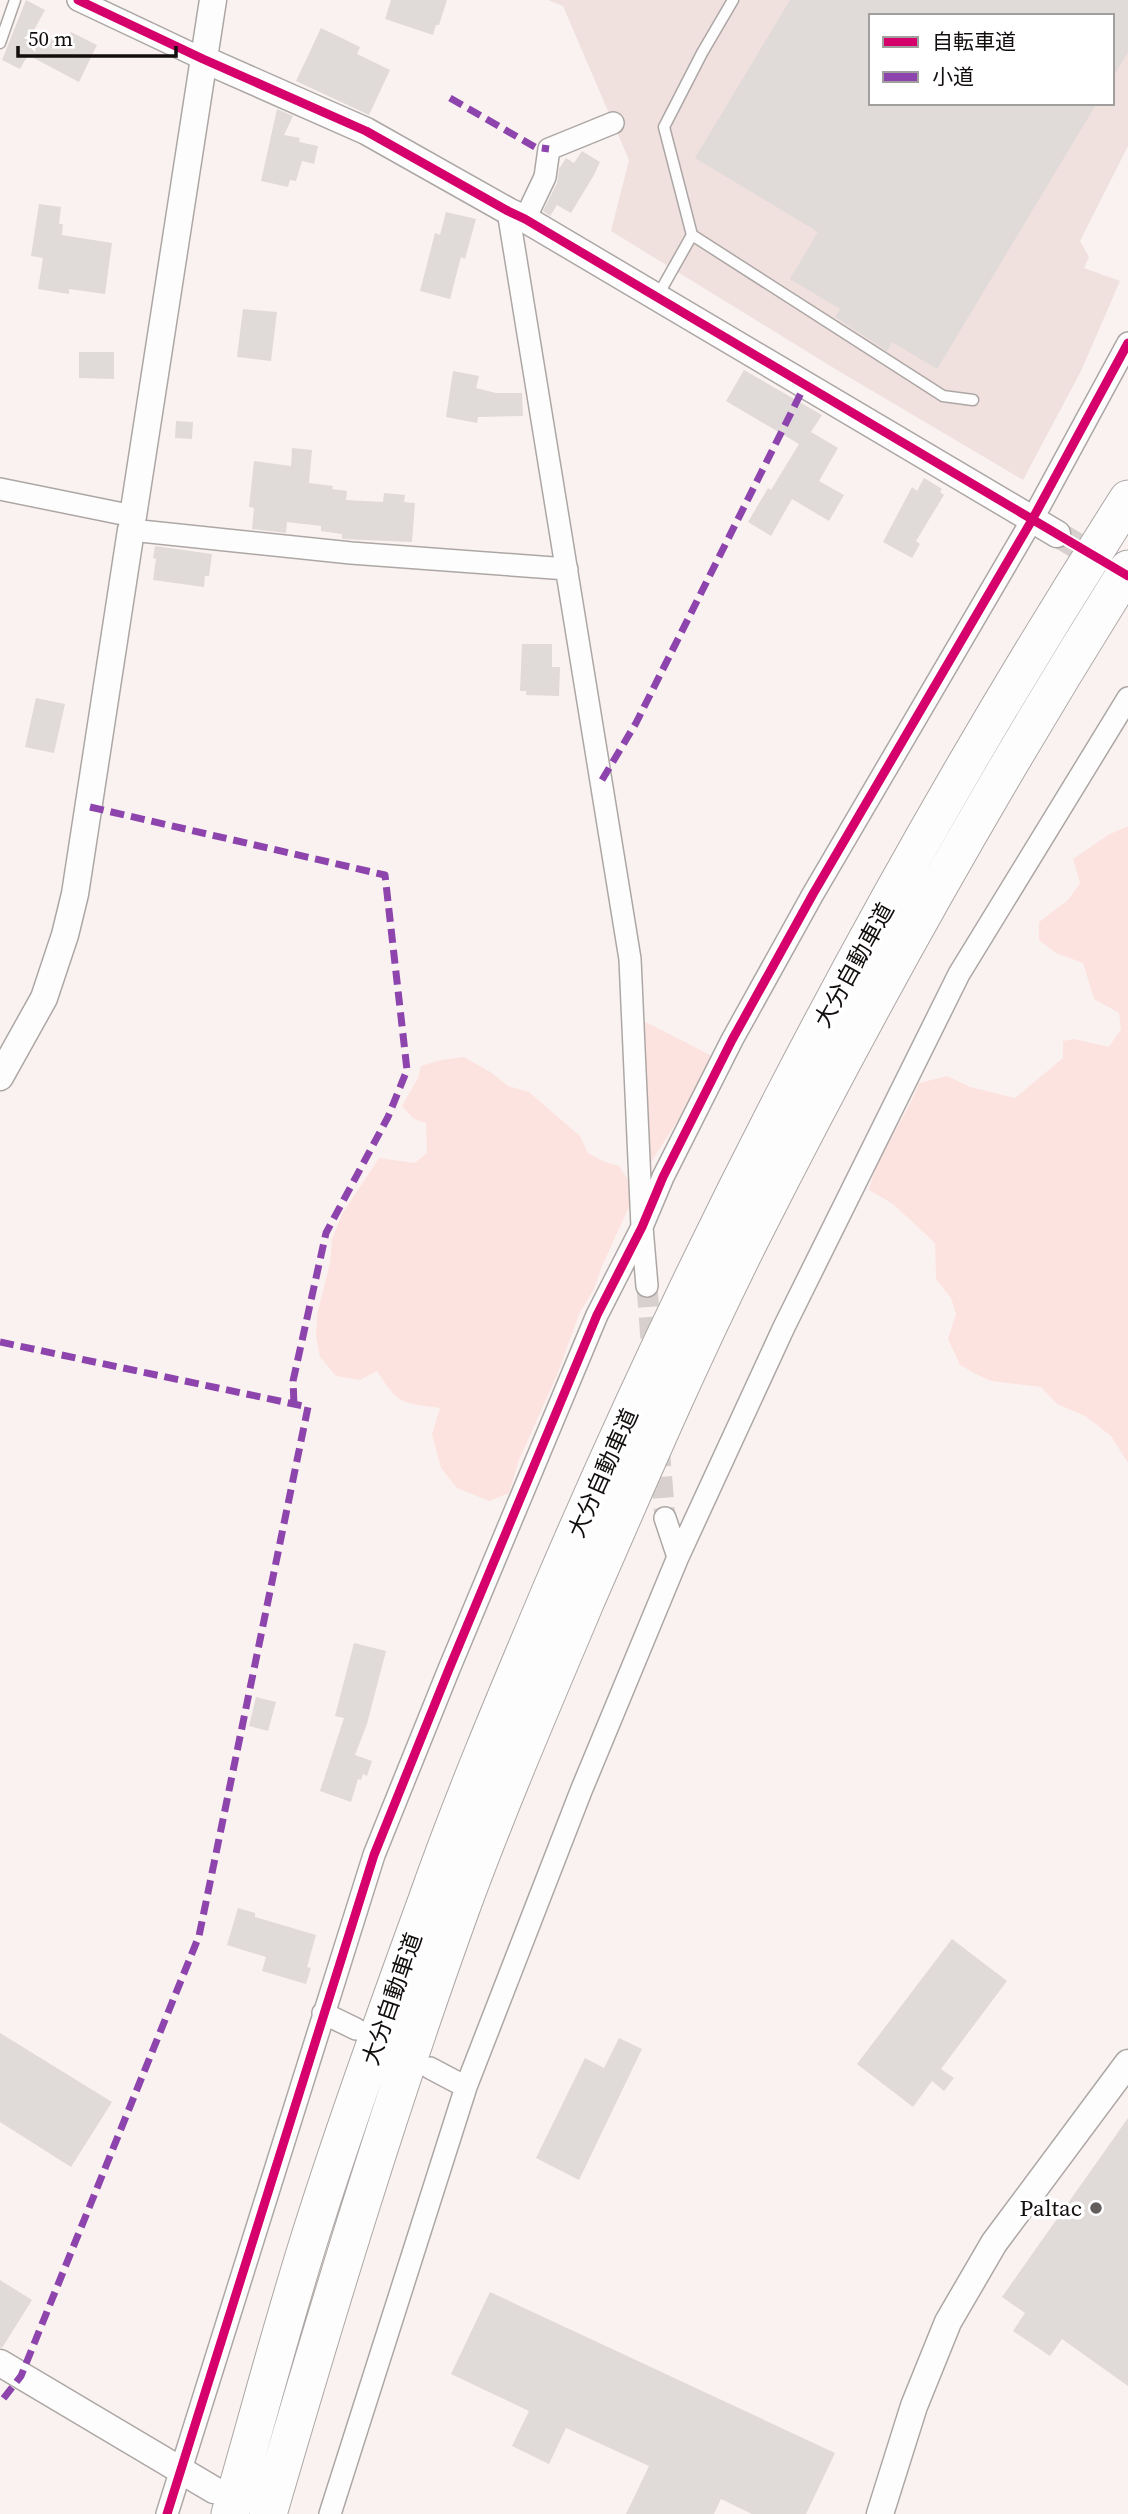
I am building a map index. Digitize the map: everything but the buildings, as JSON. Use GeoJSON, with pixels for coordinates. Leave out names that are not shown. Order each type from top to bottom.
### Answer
{"type":"FeatureCollection","features":[{"type":"Feature","properties":{"kind":"highway"},"geometry":{"type":"LineString","coordinates":[[1102,540],[1128,493]]}},
{"type":"Feature","properties":{"kind":"highway","name":"大分自動車道"},"geometry":{"type":"LineString","coordinates":[[222,2502],[316,2218],[428,1897],[497,1718],[604,1466],[719,1222],[836,994],[965,767],[1128,499]]}},
{"type":"Feature","properties":{"kind":"highway","name":"大分自動車道"},"geometry":{"type":"LineString","coordinates":[[268,2514],[351,2230],[460,1910],[529,1734],[637,1482],[752,1236],[868,1012],[997,784],[1128,569]]}},
{"type":"Feature","properties":{"kind":"street"},"geometry":{"type":"LineString","coordinates":[[78,0],[366,131],[657,297],[1057,534]]}},
{"type":"Feature","properties":{"kind":"street"},"geometry":{"type":"LineString","coordinates":[[0,1077],[44,998],[65,935],[75,894],[213,0]]}},
{"type":"Feature","properties":{"kind":"street"},"geometry":{"type":"LineString","coordinates":[[613,123],[549,149],[545,177],[516,215],[567,569],[630,959],[642,1227],[648,1286]]}},
{"type":"Feature","properties":{"kind":"street"},"geometry":{"type":"LineString","coordinates":[[167,2514],[374,1856],[597,1315],[732,1040],[813,894],[1032,520],[1128,343]]}},
{"type":"Feature","properties":{"kind":"street"},"geometry":{"type":"LineString","coordinates":[[0,489],[132,523],[351,553],[567,569]]}},
{"type":"Feature","properties":{"kind":"street"},"geometry":{"type":"LineString","coordinates":[[330,2514],[466,2087],[581,1790],[678,1557],[784,1327],[960,974],[1128,698]]}},
{"type":"Feature","properties":{"kind":"street"},"geometry":{"type":"LineString","coordinates":[[665,1518],[678,1557]]}},
{"type":"Feature","properties":{"kind":"street"},"geometry":{"type":"LineString","coordinates":[[323,2013],[356,2029]]}},
{"type":"Feature","properties":{"kind":"street"},"geometry":{"type":"LineString","coordinates":[[880,2514],[914,2406],[948,2322],[993,2244],[1128,2063]]}},
{"type":"Feature","properties":{"kind":"street"},"geometry":{"type":"LineString","coordinates":[[430,2068],[466,2087]]}},
{"type":"Feature","properties":{"kind":"street"},"geometry":{"type":"LineString","coordinates":[[0,2363],[181,2472],[222,2502]]}},
{"type":"Feature","properties":{"kind":"lane"},"geometry":{"type":"LineString","coordinates":[[0,43],[15,0]]}},
{"type":"Feature","properties":{"kind":"lane"},"geometry":{"type":"LineString","coordinates":[[733,0],[664,127],[692,235],[943,396],[973,400]]}},
{"type":"Feature","properties":{"kind":"lane"},"geometry":{"type":"LineString","coordinates":[[657,297],[692,235]]}},
{"type":"Feature","properties":{"kind":"shaded area"},"geometry":{"type":"Polygon","coordinates":[[[548,0],[1128,0],[1128,146],[1080,241],[1089,257],[1084,268],[1120,281],[1081,371],[1023,480],[611,231],[629,160],[563,6],[548,0]]]}},
{"type":"Feature","properties":{"kind":"shaded area"},"geometry":{"type":"Polygon","coordinates":[[[1128,826],[1128,1463],[1111,1436],[1085,1416],[1057,1404],[1041,1387],[991,1381],[960,1365],[948,1339],[956,1314],[951,1298],[936,1279],[935,1243],[893,1204],[869,1190],[885,1149],[919,1083],[947,1076],[970,1087],[1015,1098],[1063,1058],[1063,1041],[1074,1039],[1109,1047],[1121,1029],[1119,1013],[1094,999],[1083,963],[1056,953],[1039,940],[1039,922],[1068,900],[1080,883],[1073,859],[1108,835],[1128,826]]]}},
{"type":"Feature","properties":{"kind":"shaded area"},"geometry":{"type":"Polygon","coordinates":[[[642,1020],[712,1056],[678,1120],[648,1167],[642,1020]]]}},
{"type":"Feature","properties":{"kind":"shaded area"},"geometry":{"type":"Polygon","coordinates":[[[464,1057],[508,1086],[529,1092],[580,1136],[588,1153],[619,1166],[631,1184],[629,1207],[594,1289],[580,1312],[557,1375],[519,1460],[509,1493],[489,1501],[457,1488],[441,1468],[432,1434],[440,1408],[402,1400],[390,1390],[377,1371],[360,1380],[336,1376],[320,1357],[316,1336],[317,1315],[330,1263],[332,1239],[342,1214],[379,1158],[415,1163],[427,1153],[426,1123],[414,1119],[402,1106],[418,1078],[421,1066],[464,1057]]]}},
{"type":"Feature","properties":{"kind":"tunnel"},"geometry":{"type":"LineString","coordinates":[[1057,534],[1108,564]]}},
{"type":"Feature","properties":{"kind":"tunnel"},"geometry":{"type":"LineString","coordinates":[[647,1286],[652,1354]]}},
{"type":"Feature","properties":{"kind":"tunnel"},"geometry":{"type":"LineString","coordinates":[[659,1446],[665,1518]]}},
{"type":"Feature","properties":{"kind":"marked path"},"geometry":{"type":"LineString","coordinates":[[450,98],[535,147],[549,149]]}},
{"type":"Feature","properties":{"kind":"marked path"},"geometry":{"type":"LineString","coordinates":[[602,780],[636,723],[805,385]]}},
{"type":"Feature","properties":{"kind":"marked path"},"geometry":{"type":"LineString","coordinates":[[90,807],[385,875],[407,1070],[388,1117],[326,1233],[293,1381],[294,1404]]}},
{"type":"Feature","properties":{"kind":"marked path"},"geometry":{"type":"LineString","coordinates":[[0,1342],[308,1407],[199,1936],[21,2376],[0,2403]]}},
{"type":"Feature","properties":{"kind":"cycle path"},"geometry":{"type":"LineString","coordinates":[[78,0],[366,131],[525,219],[1128,576]]}},
{"type":"Feature","properties":{"kind":"cycle path"},"geometry":{"type":"LineString","coordinates":[[167,2514],[374,1855],[597,1315],[732,1040],[813,894],[1032,520],[1128,343]]}},
{"type":"Feature","properties":{"kind":"place","name":"Paltac"},"geometry":{"type":"Point","coordinates":[1096,2208]}}]}
